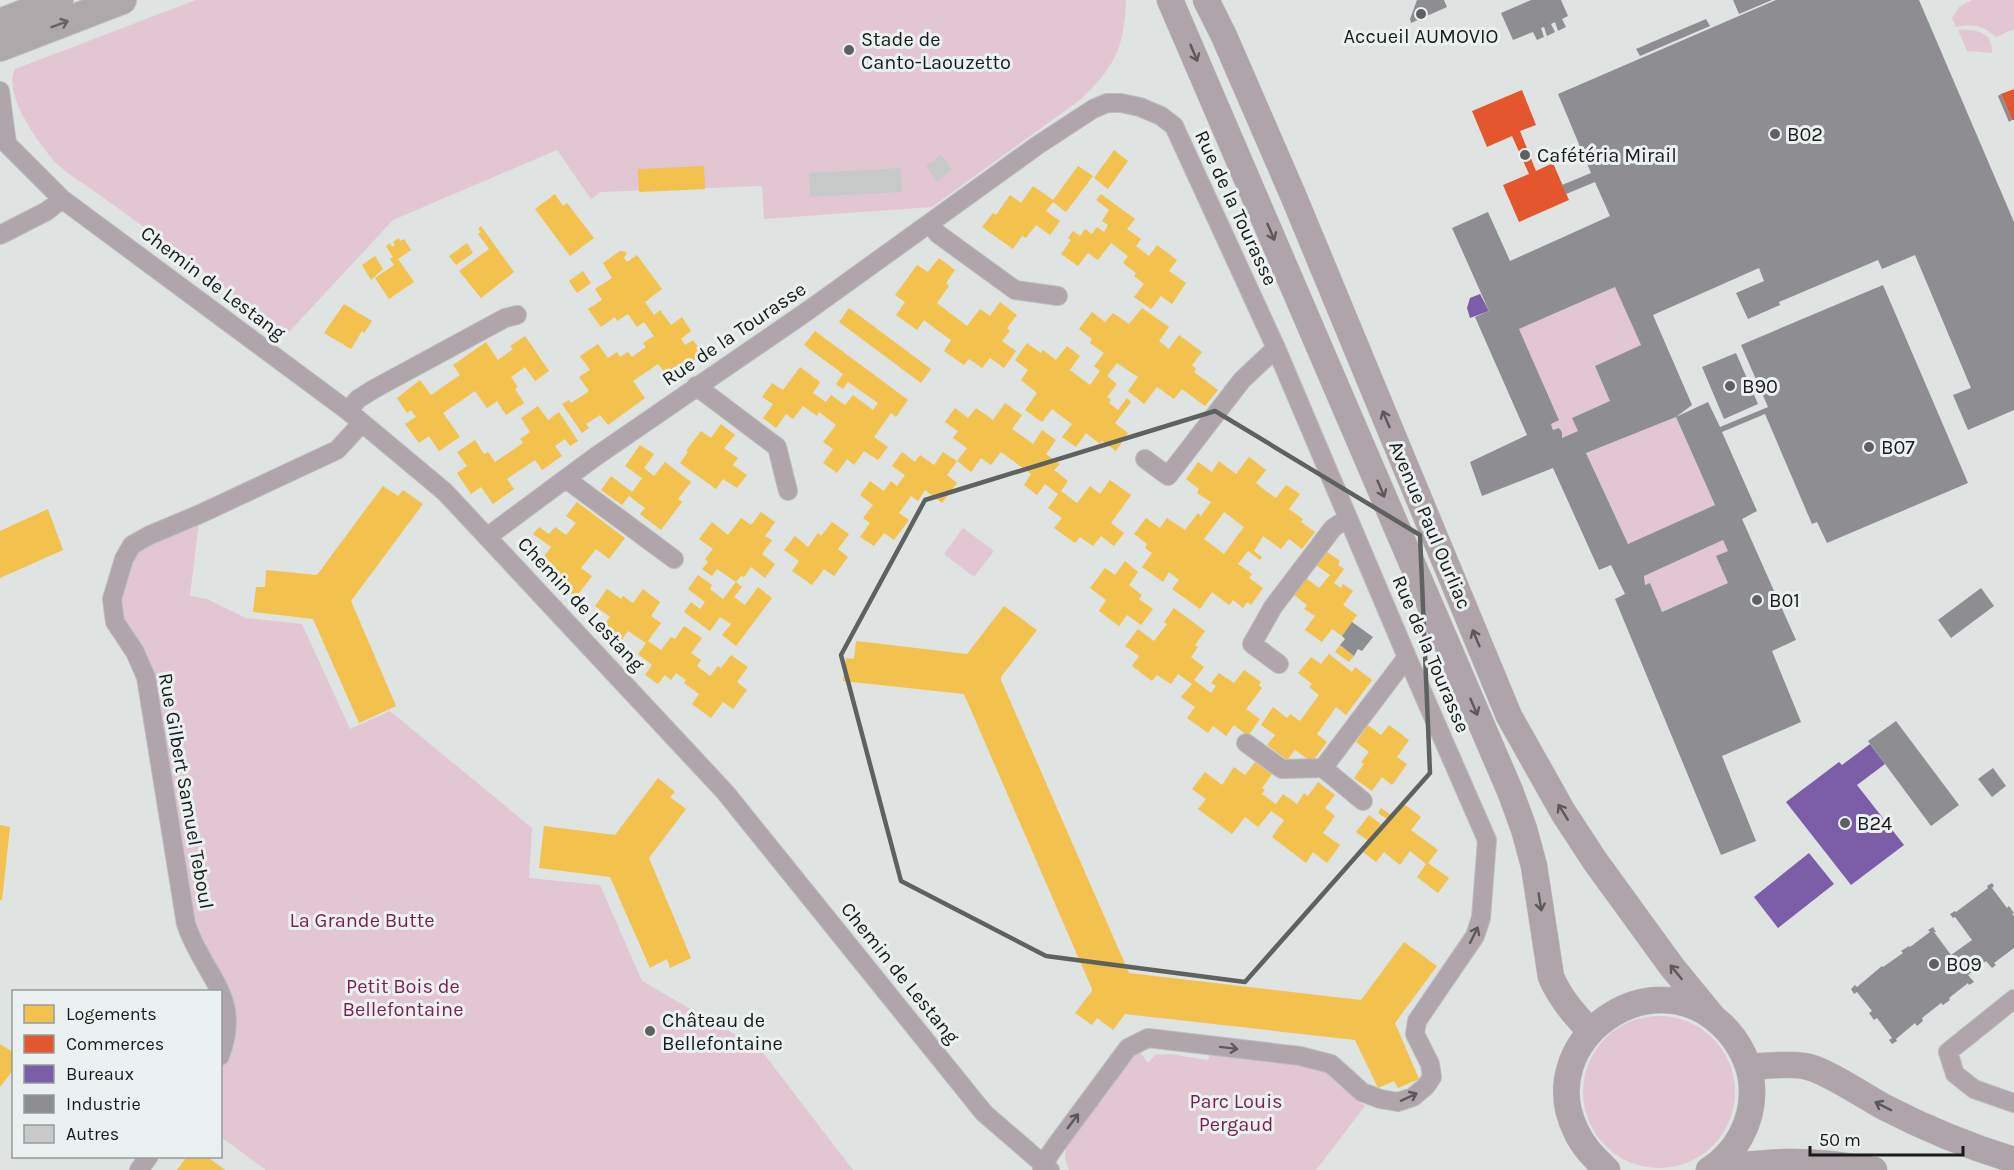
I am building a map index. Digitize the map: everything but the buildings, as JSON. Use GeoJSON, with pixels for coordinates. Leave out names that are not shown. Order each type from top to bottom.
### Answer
{"type":"FeatureCollection","features":[{"type":"Feature","properties":{"kind":"main road"},"geometry":{"type":"LineString","coordinates":[[1,44],[59,0]]}},
{"type":"Feature","properties":{"kind":"main road"},"geometry":{"type":"LineString","coordinates":[[1,44],[122,0]]}},
{"type":"Feature","properties":{"kind":"main road","name":"Avenue Paul Ourliac"},"geometry":{"type":"LineString","coordinates":[[1170,0],[1510,791],[1534,866],[1551,977],[1566,1005],[1590,1031]]}},
{"type":"Feature","properties":{"kind":"main road","name":"Avenue Paul Ourliac"},"geometry":{"type":"LineString","coordinates":[[1206,0],[1293,195],[1509,716],[1563,812],[1595,861],[1666,959],[1713,1017]]}},
{"type":"Feature","properties":{"kind":"main road"},"geometry":{"type":"LineString","coordinates":[[1607,1170],[1585,1148],[1575,1130],[1569,1111],[1567,1090],[1570,1069],[1578,1049],[1590,1031],[1615,1012],[1644,1001],[1664,999],[1682,1002],[1713,1017],[1732,1035],[1749,1067],[1752,1089],[1746,1125],[1729,1154],[1713,1167]]}},
{"type":"Feature","properties":{"kind":"main road"},"geometry":{"type":"LineString","coordinates":[[1749,1067],[1805,1066],[1822,1072],[1926,1127],[2014,1160]]}},
{"type":"Feature","properties":{"kind":"main road"},"geometry":{"type":"LineString","coordinates":[[1713,1167],[1787,1162],[1874,1170]]}},
{"type":"Feature","properties":{"kind":"street","name":"Chemin de Lestang"},"geometry":{"type":"LineString","coordinates":[[0,91],[2,140],[62,199],[348,411],[423,472],[487,537],[725,792],[984,1113],[1045,1168]]}},
{"type":"Feature","properties":{"kind":"street","name":"Rue de la Tourasse"},"geometry":{"type":"LineString","coordinates":[[487,537],[696,386],[809,310],[1038,145],[1093,109],[1107,103],[1140,107],[1161,116],[1174,126],[1276,348],[1407,657],[1488,840],[1481,918],[1475,936],[1417,1021],[1415,1034],[1431,1064],[1432,1077],[1426,1086],[1413,1097],[1398,1102],[1380,1099],[1362,1092],[1331,1064],[1300,1056],[1148,1038],[1128,1048],[1045,1168]]}},
{"type":"Feature","properties":{"kind":"street"},"geometry":{"type":"LineString","coordinates":[[0,236],[47,211],[62,199]]}},
{"type":"Feature","properties":{"kind":"street"},"geometry":{"type":"LineString","coordinates":[[930,223],[939,234],[1015,290],[1058,296]]}},
{"type":"Feature","properties":{"kind":"street"},"geometry":{"type":"LineString","coordinates":[[348,411],[358,399],[374,389],[505,318],[517,315]]}},
{"type":"Feature","properties":{"kind":"street"},"geometry":{"type":"LineString","coordinates":[[1145,459],[1168,476],[1242,380],[1276,348]]}},
{"type":"Feature","properties":{"kind":"street"},"geometry":{"type":"LineString","coordinates":[[696,386],[777,447],[788,491]]}},
{"type":"Feature","properties":{"kind":"street","name":"Rue Gilbert Samuel Teboul"},"geometry":{"type":"LineString","coordinates":[[220,990],[191,939],[186,924],[146,677],[135,652],[115,622],[112,599],[124,559],[132,545],[336,450],[362,423]]}},
{"type":"Feature","properties":{"kind":"street"},"geometry":{"type":"LineString","coordinates":[[566,479],[674,559]]}},
{"type":"Feature","properties":{"kind":"street"},"geometry":{"type":"LineString","coordinates":[[1279,664],[1252,644],[1273,607],[1333,528],[1348,518]]}},
{"type":"Feature","properties":{"kind":"street"},"geometry":{"type":"LineString","coordinates":[[1323,768],[1407,657]]}},
{"type":"Feature","properties":{"kind":"street"},"geometry":{"type":"LineString","coordinates":[[1246,743],[1282,768],[1323,768],[1363,801]]}},
{"type":"Feature","properties":{"kind":"street","name":"Rue Gilbert Samuel Teboul"},"geometry":{"type":"LineString","coordinates":[[222,995],[226,1005],[228,1031],[222,1050]]}},
{"type":"Feature","properties":{"kind":"street"},"geometry":{"type":"LineString","coordinates":[[2014,999],[1947,1052],[1954,1074],[1974,1089],[2014,1102]]}},
{"type":"Feature","properties":{"kind":"highlighted area"},"geometry":{"type":"Polygon","coordinates":[[[1215,411],[1420,535],[1430,773],[1245,982],[1046,956],[901,881],[841,655],[925,500],[1215,411]]]}},
{"type":"Feature","properties":{"kind":"green space"},"geometry":{"type":"Polygon","coordinates":[[[196,0],[1126,0],[1126,3],[1123,33],[1115,57],[1091,89],[1080,100],[932,207],[764,219],[762,186],[601,192],[591,199],[557,150],[393,220],[287,334],[58,165],[33,134],[18,106],[14,92],[12,80],[15,69],[196,0]]]}},
{"type":"Feature","properties":{"kind":"green space"},"geometry":{"type":"Polygon","coordinates":[[[1972,0],[2014,0],[2014,29],[1996,37],[1978,26],[1956,27],[1952,18],[1959,7],[1972,0]]]}},
{"type":"Feature","properties":{"kind":"green space"},"geometry":{"type":"Polygon","coordinates":[[[1958,30],[1982,33],[1990,40],[1992,53],[1967,51],[1958,30]]]}},
{"type":"Feature","properties":{"kind":"green space"},"geometry":{"type":"Polygon","coordinates":[[[1615,287],[1641,345],[1595,366],[1610,401],[1572,418],[1578,431],[1562,438],[1559,428],[1553,430],[1551,424],[1559,420],[1519,329],[1615,287]]]}},
{"type":"Feature","properties":{"kind":"green space"},"geometry":{"type":"Polygon","coordinates":[[[1676,417],[1715,505],[1628,544],[1586,453],[1676,417]]]}},
{"type":"Feature","properties":{"kind":"green space","name":"Petit Bois de Bellefontaine"},"geometry":{"type":"Polygon","coordinates":[[[199,521],[190,596],[207,599],[246,618],[302,624],[350,729],[390,711],[532,828],[529,878],[600,885],[642,981],[760,1049],[853,1170],[266,1170],[222,1138],[222,1063],[231,1035],[222,1010],[222,990],[215,990],[195,934],[148,662],[122,620],[119,600],[136,547],[199,521]]]}},
{"type":"Feature","properties":{"kind":"green space"},"geometry":{"type":"Polygon","coordinates":[[[963,528],[994,551],[974,577],[944,554],[963,528]]]}},
{"type":"Feature","properties":{"kind":"green space"},"geometry":{"type":"Polygon","coordinates":[[[1723,540],[1728,551],[1717,556],[1728,583],[1662,612],[1650,583],[1645,585],[1644,576],[1723,540]]]}},
{"type":"Feature","properties":{"kind":"green space"},"geometry":{"type":"Polygon","coordinates":[[[1659,1016],[1688,1022],[1713,1038],[1729,1063],[1735,1092],[1729,1121],[1713,1146],[1688,1162],[1659,1168],[1630,1162],[1605,1146],[1589,1121],[1583,1092],[1589,1063],[1605,1038],[1630,1022],[1659,1016]]]}},
{"type":"Feature","properties":{"kind":"green space","name":"Parc Louis Pergaud"},"geometry":{"type":"Polygon","coordinates":[[[1211,1050],[1323,1066],[1365,1106],[1316,1170],[1069,1170],[1065,1159],[1066,1148],[1132,1056],[1141,1053],[1148,1063],[1155,1055],[1170,1054],[1208,1060],[1211,1050]]]}},
{"type":"Feature","properties":{"kind":"place","name":"Accueil AUMOVIO"},"geometry":{"type":"Point","coordinates":[1421,14]}},
{"type":"Feature","properties":{"kind":"place","name":"Stade de Canto-Laouzetto"},"geometry":{"type":"Point","coordinates":[849,50]}},
{"type":"Feature","properties":{"kind":"place","name":"B02"},"geometry":{"type":"Point","coordinates":[1775,134]}},
{"type":"Feature","properties":{"kind":"place","name":"Cafétéria Mirail"},"geometry":{"type":"Point","coordinates":[1525,155]}},
{"type":"Feature","properties":{"kind":"place","name":"B90"},"geometry":{"type":"Point","coordinates":[1730,386]}},
{"type":"Feature","properties":{"kind":"place","name":"B07"},"geometry":{"type":"Point","coordinates":[1869,447]}},
{"type":"Feature","properties":{"kind":"place","name":"B01"},"geometry":{"type":"Point","coordinates":[1757,600]}},
{"type":"Feature","properties":{"kind":"place","name":"B24"},"geometry":{"type":"Point","coordinates":[1845,823]}},
{"type":"Feature","properties":{"kind":"place","name":"B09"},"geometry":{"type":"Point","coordinates":[1934,964]}},
{"type":"Feature","properties":{"kind":"place","name":"Château de Bellefontaine"},"geometry":{"type":"Point","coordinates":[650,1031]}},
{"type":"Feature","properties":{"kind":"park label","name":"La Grande Butte"},"geometry":{"type":"Point","coordinates":[362,920]}}]}
